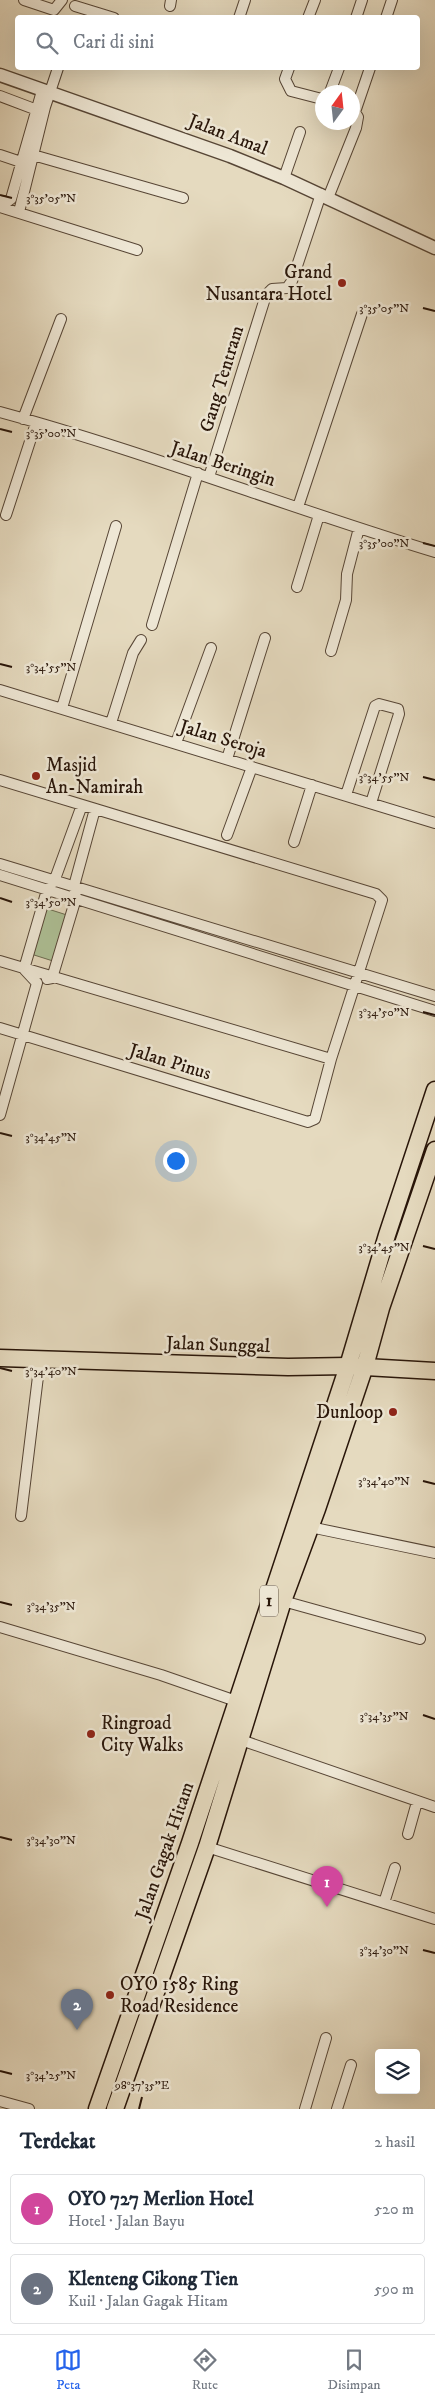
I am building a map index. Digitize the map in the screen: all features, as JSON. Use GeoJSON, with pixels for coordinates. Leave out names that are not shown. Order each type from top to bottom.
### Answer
{"type":"FeatureCollection","features":[{"type":"Feature","properties":{"kind":"main road","name":"Jalan Gagak Hitam"},"geometry":{"type":"LineString","coordinates":[[97,2109],[190,1843],[348,1366],[387,1235],[435,1090]]}},
{"type":"Feature","properties":{"kind":"main road","name":"Jalan Gagak Hitam"},"geometry":{"type":"LineString","coordinates":[[114,2109],[208,1848],[283,1601],[365,1366],[381,1308],[435,1150]]}},
{"type":"Feature","properties":{"kind":"main road","name":"Jalan Sunggal"},"geometry":{"type":"LineString","coordinates":[[0,1358],[288,1367],[365,1366],[435,1372]]}},
{"type":"Feature","properties":{"kind":"main road"},"geometry":{"type":"LineString","coordinates":[[147,1967],[164,1973]]}},
{"type":"Feature","properties":{"kind":"street"},"geometry":{"type":"LineString","coordinates":[[24,0],[54,10],[58,8],[62,0]]}},
{"type":"Feature","properties":{"kind":"street"},"geometry":{"type":"LineString","coordinates":[[240,15],[245,0]]}},
{"type":"Feature","properties":{"kind":"street"},"geometry":{"type":"LineString","coordinates":[[309,15],[315,0]]}},
{"type":"Feature","properties":{"kind":"street"},"geometry":{"type":"LineString","coordinates":[[357,15],[362,0]]}},
{"type":"Feature","properties":{"kind":"street"},"geometry":{"type":"LineString","coordinates":[[387,15],[392,0]]}},
{"type":"Feature","properties":{"kind":"street"},"geometry":{"type":"LineString","coordinates":[[76,3],[106,15]]}},
{"type":"Feature","properties":{"kind":"street"},"geometry":{"type":"LineString","coordinates":[[0,201],[7,202],[11,199],[37,110],[57,70]]}},
{"type":"Feature","properties":{"kind":"street"},"geometry":{"type":"LineString","coordinates":[[288,70],[285,79],[291,91],[315,97]]}},
{"type":"Feature","properties":{"kind":"street"},"geometry":{"type":"LineString","coordinates":[[333,85],[338,70]]}},
{"type":"Feature","properties":{"kind":"street","name":"Gang Tentram"},"geometry":{"type":"LineString","coordinates":[[209,477],[266,295],[272,289],[287,288],[292,282],[325,196],[356,128],[358,117],[355,112],[369,70]]}},
{"type":"Feature","properties":{"kind":"street","name":"Jalan Amal"},"geometry":{"type":"LineString","coordinates":[[0,75],[230,156],[325,196],[435,248]]}},
{"type":"Feature","properties":{"kind":"street"},"geometry":{"type":"LineString","coordinates":[[19,212],[45,92]]}},
{"type":"Feature","properties":{"kind":"street"},"geometry":{"type":"LineString","coordinates":[[0,96],[37,110]]}},
{"type":"Feature","properties":{"kind":"street"},"geometry":{"type":"LineString","coordinates":[[284,178],[300,132]]}},
{"type":"Feature","properties":{"kind":"street"},"geometry":{"type":"LineString","coordinates":[[0,155],[21,162]]}},
{"type":"Feature","properties":{"kind":"street"},"geometry":{"type":"LineString","coordinates":[[32,155],[183,198]]}},
{"type":"Feature","properties":{"kind":"street"},"geometry":{"type":"LineString","coordinates":[[0,207],[137,250]]}},
{"type":"Feature","properties":{"kind":"street"},"geometry":{"type":"LineString","coordinates":[[298,507],[362,314]]}},
{"type":"Feature","properties":{"kind":"street"},"geometry":{"type":"LineString","coordinates":[[23,419],[60,319]]}},
{"type":"Feature","properties":{"kind":"street","name":"Jalan Beringin"},"geometry":{"type":"LineString","coordinates":[[0,412],[198,473],[319,515],[435,552]]}},
{"type":"Feature","properties":{"kind":"street"},"geometry":{"type":"LineString","coordinates":[[6,515],[36,423]]}},
{"type":"Feature","properties":{"kind":"street"},"geometry":{"type":"LineString","coordinates":[[152,625],[198,473]]}},
{"type":"Feature","properties":{"kind":"street"},"geometry":{"type":"LineString","coordinates":[[297,587],[319,515]]}},
{"type":"Feature","properties":{"kind":"street"},"geometry":{"type":"LineString","coordinates":[[62,708],[116,526]]}},
{"type":"Feature","properties":{"kind":"street"},"geometry":{"type":"LineString","coordinates":[[331,651],[346,600],[346,574],[359,528]]}},
{"type":"Feature","properties":{"kind":"street"},"geometry":{"type":"LineString","coordinates":[[227,759],[265,638]]}},
{"type":"Feature","properties":{"kind":"street"},"geometry":{"type":"LineString","coordinates":[[110,723],[133,653],[141,640]]}},
{"type":"Feature","properties":{"kind":"street"},"geometry":{"type":"LineString","coordinates":[[176,743],[211,648]]}},
{"type":"Feature","properties":{"kind":"street","name":"Jalan Seroja"},"geometry":{"type":"LineString","coordinates":[[0,690],[435,823]]}},
{"type":"Feature","properties":{"kind":"street"},"geometry":{"type":"LineString","coordinates":[[346,796],[375,706],[379,704],[398,709],[399,714],[371,803]]}},
{"type":"Feature","properties":{"kind":"street"},"geometry":{"type":"LineString","coordinates":[[227,834],[252,767]]}},
{"type":"Feature","properties":{"kind":"street"},"geometry":{"type":"LineString","coordinates":[[0,780],[376,894],[381,898],[331,1059],[52,978],[0,961]]}},
{"type":"Feature","properties":{"kind":"street"},"geometry":{"type":"LineString","coordinates":[[294,842],[312,785]]}},
{"type":"Feature","properties":{"kind":"street"},"geometry":{"type":"LineString","coordinates":[[24,969],[47,890],[54,879],[82,806]]}},
{"type":"Feature","properties":{"kind":"street"},"geometry":{"type":"LineString","coordinates":[[52,978],[76,898],[74,886],[95,809]]}},
{"type":"Feature","properties":{"kind":"street"},"geometry":{"type":"LineString","coordinates":[[0,864],[435,996]]}},
{"type":"Feature","properties":{"kind":"street"},"geometry":{"type":"LineString","coordinates":[[0,875],[435,1011]]}},
{"type":"Feature","properties":{"kind":"street"},"geometry":{"type":"LineString","coordinates":[[228,946],[232,935]]}},
{"type":"Feature","properties":{"kind":"street"},"geometry":{"type":"LineString","coordinates":[[24,969],[37,983]]}},
{"type":"Feature","properties":{"kind":"street"},"geometry":{"type":"LineString","coordinates":[[37,983],[52,978]]}},
{"type":"Feature","properties":{"kind":"street"},"geometry":{"type":"LineString","coordinates":[[0,1115],[2,1094],[37,983]]}},
{"type":"Feature","properties":{"kind":"street","name":"Jalan Pinus"},"geometry":{"type":"LineString","coordinates":[[0,1028],[308,1122],[315,1119],[331,1059]]}},
{"type":"Feature","properties":{"kind":"street"},"geometry":{"type":"LineString","coordinates":[[21,1516],[40,1360]]}},
{"type":"Feature","properties":{"kind":"street"},"geometry":{"type":"LineString","coordinates":[[310,1527],[435,1553]]}},
{"type":"Feature","properties":{"kind":"street"},"geometry":{"type":"LineString","coordinates":[[283,1601],[420,1639]]}},
{"type":"Feature","properties":{"kind":"street"},"geometry":{"type":"LineString","coordinates":[[0,1627],[161,1675],[236,1701]]}},
{"type":"Feature","properties":{"kind":"street"},"geometry":{"type":"LineString","coordinates":[[240,1740],[435,1808]]}},
{"type":"Feature","properties":{"kind":"street"},"geometry":{"type":"LineString","coordinates":[[408,1834],[417,1802]]}},
{"type":"Feature","properties":{"kind":"street"},"geometry":{"type":"LineString","coordinates":[[208,1848],[435,1918]]}},
{"type":"Feature","properties":{"kind":"street"},"geometry":{"type":"LineString","coordinates":[[384,1903],[395,1868]]}},
{"type":"Feature","properties":{"kind":"street"},"geometry":{"type":"LineString","coordinates":[[305,2109],[326,2038]]}},
{"type":"Feature","properties":{"kind":"street"},"geometry":{"type":"LineString","coordinates":[[337,2109],[350,2065]]}},
{"type":"Feature","properties":{"kind":"street"},"geometry":{"type":"LineString","coordinates":[[0,2101],[29,2109]]}},
{"type":"Feature","properties":{"kind":"green space"},"geometry":{"type":"Polygon","coordinates":[[[45,908],[70,916],[56,962],[31,954],[45,908]]]}},
{"type":"Feature","properties":{"kind":"place","name":"Grand Nusantara Hotel"},"geometry":{"type":"Point","coordinates":[342,283]}},
{"type":"Feature","properties":{"kind":"place","name":"Masjid An-Namirah"},"geometry":{"type":"Point","coordinates":[36,776]}},
{"type":"Feature","properties":{"kind":"place","name":"Dunloop"},"geometry":{"type":"Point","coordinates":[393,1412]}},
{"type":"Feature","properties":{"kind":"place","name":"Ringroad City Walks"},"geometry":{"type":"Point","coordinates":[91,1734]}},
{"type":"Feature","properties":{"kind":"place","name":"OYO 727 Merlion Hotel"},"geometry":{"type":"Point","coordinates":[327,1907]}},
{"type":"Feature","properties":{"kind":"place","name":"OYO 1585 Ring Road Residence"},"geometry":{"type":"Point","coordinates":[110,1995]}},
{"type":"Feature","properties":{"kind":"place","name":"Klenteng Cikong Tien"},"geometry":{"type":"Point","coordinates":[77,2030]}}]}
